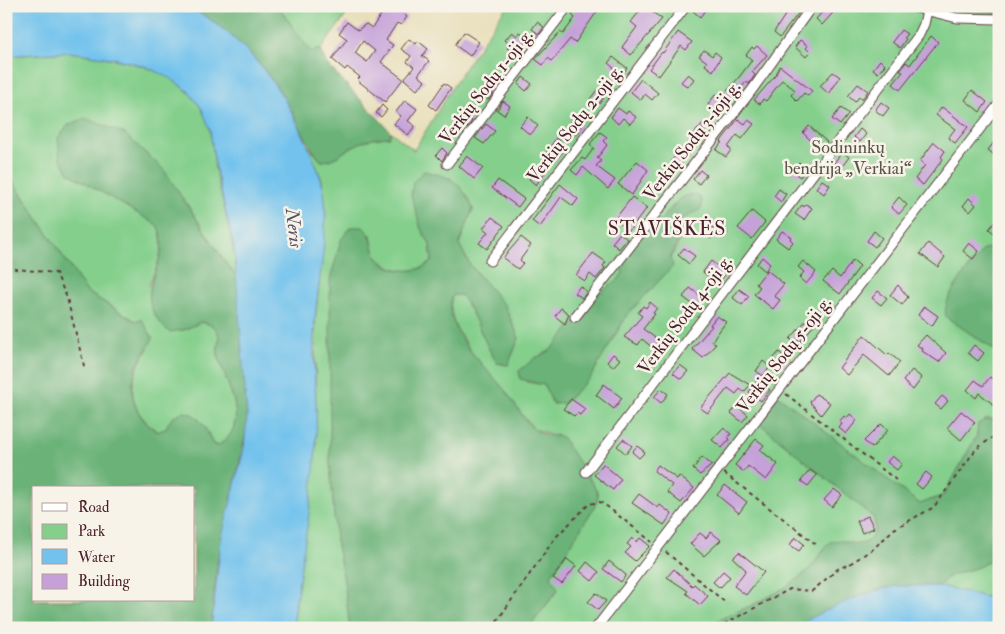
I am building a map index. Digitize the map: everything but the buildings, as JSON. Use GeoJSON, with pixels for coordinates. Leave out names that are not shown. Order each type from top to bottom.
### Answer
{"type":"FeatureCollection","features":[{"type":"Feature","properties":{"kind":"street","name":"Verkių Sodų 1-oji g."},"geometry":{"type":"LineString","coordinates":[[447,164],[568,6]]}},
{"type":"Feature","properties":{"kind":"street","name":"Verkių Sodų 2-oji g."},"geometry":{"type":"LineString","coordinates":[[490,261],[686,6]]}},
{"type":"Feature","properties":{"kind":"street","name":"Verkių Sodų 3-ioji g."},"geometry":{"type":"LineString","coordinates":[[575,317],[752,90],[812,6]]}},
{"type":"Feature","properties":{"kind":"street"},"geometry":{"type":"LineString","coordinates":[[909,6],[958,18],[999,19]]}},
{"type":"Feature","properties":{"kind":"street","name":"Verkių Sodų 4-oji g."},"geometry":{"type":"LineString","coordinates":[[586,472],[918,35],[927,9]]}},
{"type":"Feature","properties":{"kind":"street","name":"Verkių Sodų 5-oji g."},"geometry":{"type":"LineString","coordinates":[[596,628],[778,388],[999,104]]}},
{"type":"Feature","properties":{"kind":"path"},"geometry":{"type":"LineString","coordinates":[[6,268],[56,273],[67,298],[84,370]]}},
{"type":"Feature","properties":{"kind":"path"},"geometry":{"type":"LineString","coordinates":[[778,388],[896,480]]}},
{"type":"Feature","properties":{"kind":"path"},"geometry":{"type":"LineString","coordinates":[[717,628],[790,589],[812,591],[839,568],[848,565],[873,549],[894,529],[934,506],[976,449],[999,433]]}},
{"type":"Feature","properties":{"kind":"path"},"geometry":{"type":"LineString","coordinates":[[718,469],[817,545]]}},
{"type":"Feature","properties":{"kind":"path"},"geometry":{"type":"LineString","coordinates":[[492,628],[555,538],[589,504],[600,502],[659,547],[727,604]]}},
{"type":"Feature","properties":{"kind":"green space"},"geometry":{"type":"Polygon","coordinates":[[[187,6],[278,6],[311,52],[321,49],[326,63],[391,132],[389,137],[364,141],[333,158],[321,161],[310,146],[275,84],[253,57],[229,34],[202,14],[187,6]]]}},
{"type":"Feature","properties":{"kind":"green space"},"geometry":{"type":"Polygon","coordinates":[[[278,6],[353,6],[321,49],[311,53],[278,6]]]}},
{"type":"Feature","properties":{"kind":"green space","name":"Sodininkų bendrija „Verkiai“"},"geometry":{"type":"Polygon","coordinates":[[[507,6],[928,6],[948,12],[999,15],[999,255],[992,250],[946,317],[999,353],[999,420],[987,419],[978,424],[977,435],[944,495],[920,504],[779,397],[759,423],[873,517],[875,529],[869,540],[861,544],[832,541],[826,546],[812,566],[790,584],[765,599],[713,623],[708,628],[529,628],[558,590],[550,576],[595,506],[562,437],[534,429],[470,350],[454,324],[450,303],[453,295],[461,295],[497,363],[508,365],[519,338],[505,306],[470,265],[459,244],[473,209],[467,195],[449,177],[421,229],[430,244],[432,261],[426,266],[419,269],[404,270],[389,266],[377,256],[371,234],[331,371],[330,462],[336,540],[350,628],[293,628],[316,445],[315,322],[326,214],[322,180],[307,144],[321,161],[326,161],[364,141],[389,137],[391,132],[414,150],[460,75],[507,6]],[[678,200],[663,218],[631,241],[623,273],[550,351],[542,354],[527,382],[544,385],[553,404],[564,403],[590,378],[627,315],[672,266],[670,258],[677,247],[680,222],[694,213],[678,200]]]}},
{"type":"Feature","properties":{"kind":"green space"},"geometry":{"type":"Polygon","coordinates":[[[949,6],[999,7],[999,15],[948,12],[949,6]]]}},
{"type":"Feature","properties":{"kind":"green space"},"geometry":{"type":"Polygon","coordinates":[[[69,52],[133,63],[154,70],[173,80],[189,93],[202,109],[210,130],[215,168],[237,277],[185,201],[157,225],[161,240],[160,255],[149,284],[184,330],[201,322],[212,326],[218,333],[218,354],[236,415],[234,426],[228,437],[217,446],[212,443],[204,426],[192,414],[185,412],[178,414],[165,429],[158,432],[147,423],[135,403],[133,393],[136,372],[148,349],[142,320],[136,321],[87,292],[6,171],[6,56],[69,52]]]}},
{"type":"Feature","properties":{"kind":"green space"},"geometry":{"type":"Polygon","coordinates":[[[85,118],[125,134],[164,170],[237,277],[246,390],[247,428],[217,565],[211,628],[6,628],[6,171],[87,292],[135,321],[142,320],[153,338],[135,372],[132,392],[137,409],[149,425],[157,432],[165,429],[178,414],[185,412],[192,414],[204,426],[212,443],[217,446],[228,437],[234,426],[236,415],[218,354],[219,336],[214,327],[201,322],[184,330],[169,332],[156,317],[150,303],[150,290],[161,252],[162,239],[157,225],[69,173],[60,158],[58,138],[68,125],[85,118]]]}},
{"type":"Feature","properties":{"kind":"green space"},"geometry":{"type":"Polygon","coordinates":[[[424,171],[449,178],[460,186],[469,200],[473,209],[459,244],[470,265],[505,306],[519,338],[508,365],[497,363],[461,295],[453,295],[450,307],[452,320],[458,332],[466,345],[503,388],[533,428],[543,433],[562,437],[597,491],[598,498],[595,506],[551,576],[558,589],[529,628],[350,628],[336,540],[330,462],[330,280],[341,240],[350,227],[363,227],[370,237],[376,255],[387,266],[395,269],[411,270],[426,266],[432,261],[430,244],[421,229],[411,195],[413,182],[424,171]]]}},
{"type":"Feature","properties":{"kind":"green space"},"geometry":{"type":"Polygon","coordinates":[[[690,194],[699,196],[702,201],[701,209],[686,218],[678,227],[677,232],[680,237],[670,258],[673,266],[627,315],[590,378],[564,403],[553,404],[544,385],[520,379],[519,371],[535,358],[550,351],[598,294],[617,281],[623,273],[618,260],[631,241],[663,218],[678,200],[690,194]]]}},
{"type":"Feature","properties":{"kind":"green space"},"geometry":{"type":"Polygon","coordinates":[[[987,248],[999,255],[999,353],[946,317],[945,310],[958,282],[983,250],[987,248]]]}},
{"type":"Feature","properties":{"kind":"green space"},"geometry":{"type":"Polygon","coordinates":[[[779,396],[920,504],[944,495],[977,435],[978,424],[987,419],[999,420],[999,554],[978,567],[947,578],[939,586],[896,586],[878,590],[793,628],[708,628],[713,623],[765,599],[790,584],[812,566],[826,546],[832,541],[861,544],[869,540],[874,533],[873,517],[759,423],[779,396]]]}},
{"type":"Feature","properties":{"kind":"green space"},"geometry":{"type":"Polygon","coordinates":[[[999,554],[999,600],[939,586],[947,578],[978,567],[999,554]]]}},
{"type":"Feature","properties":{"kind":"water","name":"Neris"},"geometry":{"type":"Polygon","coordinates":[[[6,6],[187,6],[208,18],[246,50],[277,88],[301,130],[322,181],[325,233],[314,335],[316,430],[314,467],[293,628],[211,628],[221,540],[244,448],[247,416],[234,248],[215,166],[210,130],[202,109],[188,91],[170,78],[144,66],[117,59],[69,52],[6,56],[6,6]]]}},
{"type":"Feature","properties":{"kind":"water"},"geometry":{"type":"Polygon","coordinates":[[[896,586],[939,586],[999,600],[999,628],[793,628],[843,603],[869,593],[896,586]]]}},
{"type":"Feature","properties":{"kind":"district","name":"STAVIŠKĖS"},"geometry":{"type":"Point","coordinates":[667,228]}}]}
